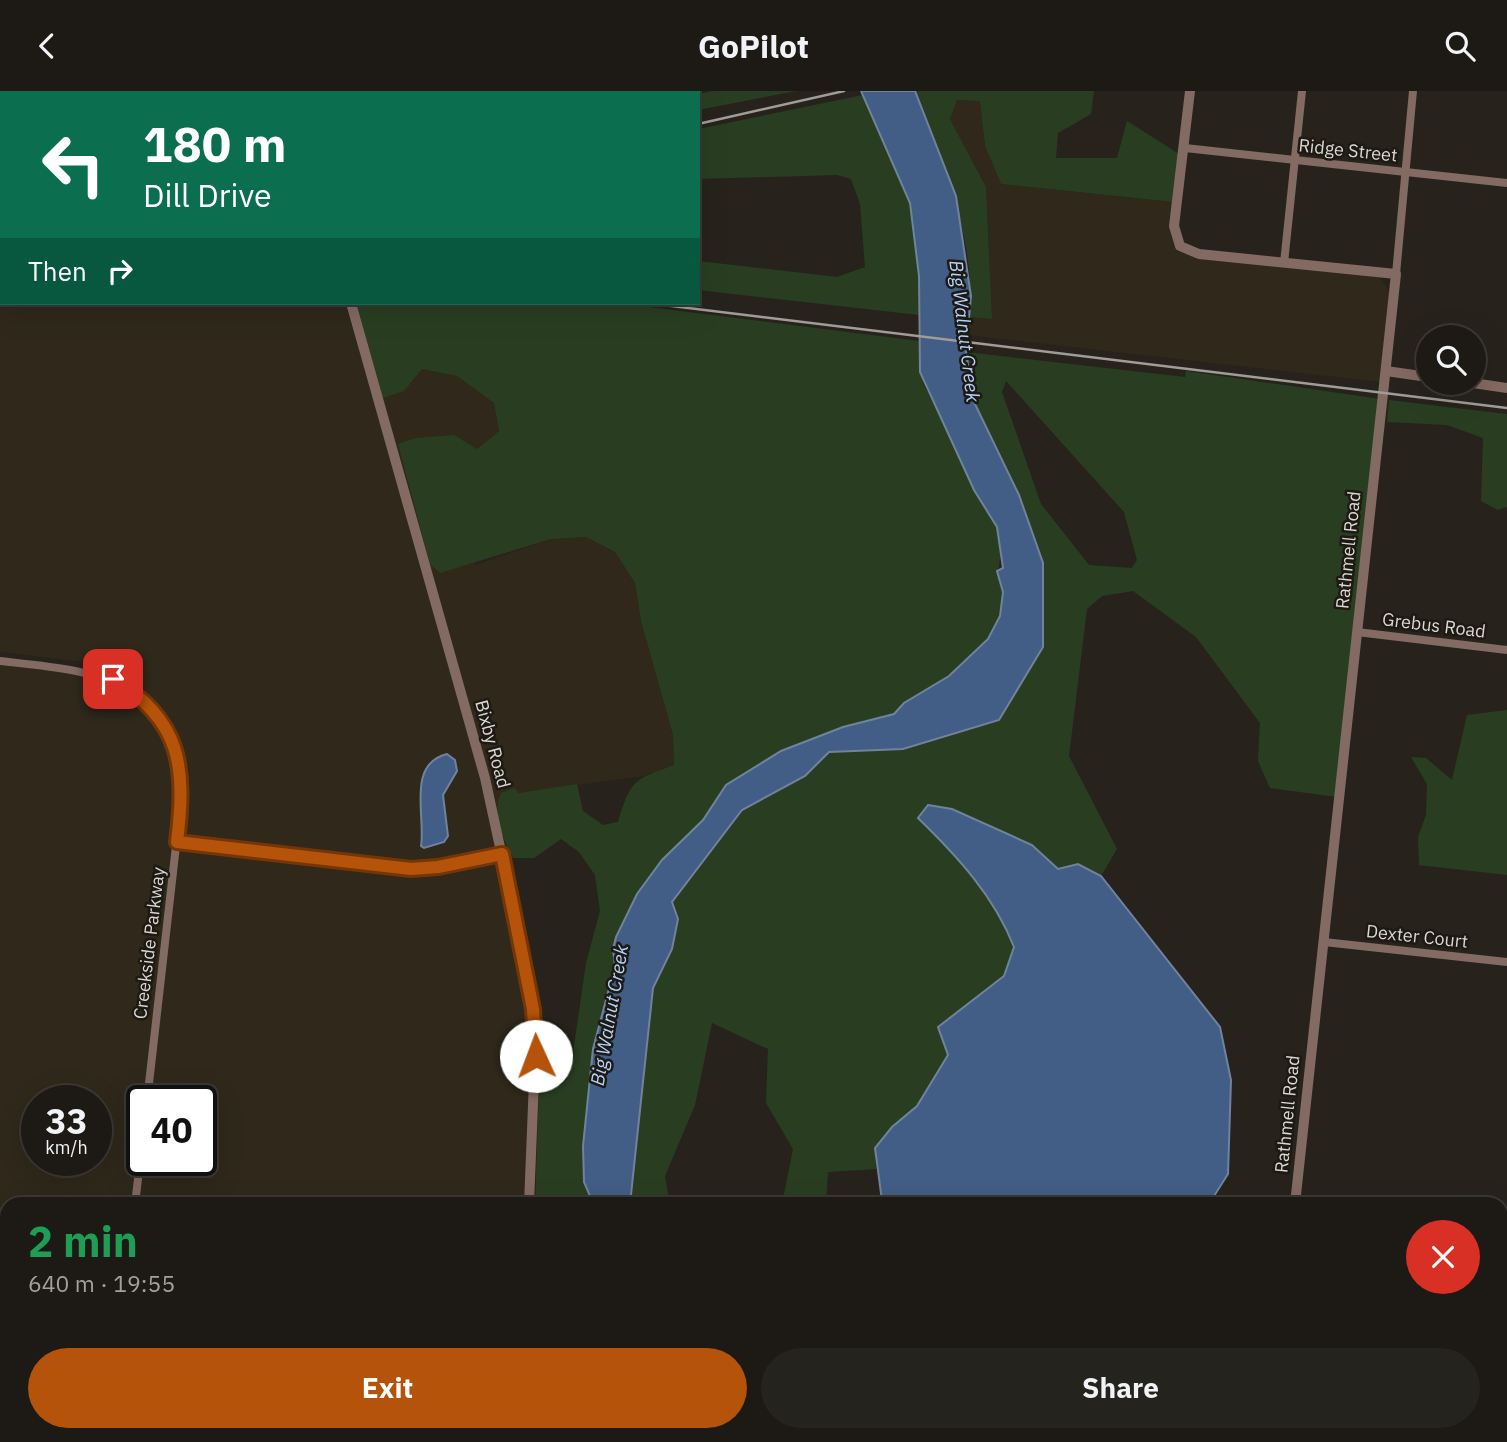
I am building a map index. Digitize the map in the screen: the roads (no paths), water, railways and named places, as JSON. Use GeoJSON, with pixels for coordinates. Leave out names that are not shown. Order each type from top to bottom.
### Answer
{"type":"FeatureCollection","features":[{"type":"Feature","properties":{"kind":"street"},"geometry":{"type":"LineString","coordinates":[[1190,91],[1174,226],[1180,246],[1199,254],[1396,274],[1413,91]]}},
{"type":"Feature","properties":{"kind":"street"},"geometry":{"type":"LineString","coordinates":[[1284,263],[1302,91]]}},
{"type":"Feature","properties":{"kind":"street","name":"Ridge Street"},"geometry":{"type":"LineString","coordinates":[[1185,148],[1507,183]]}},
{"type":"Feature","properties":{"kind":"street","name":"Rathmell Road"},"geometry":{"type":"LineString","coordinates":[[1296,1197],[1396,274]]}},
{"type":"Feature","properties":{"kind":"street","name":"Bixby Road"},"geometry":{"type":"LineString","coordinates":[[352,305],[481,766],[502,854],[536,1031],[529,1197]]}},
{"type":"Feature","properties":{"kind":"street"},"geometry":{"type":"LineString","coordinates":[[1386,371],[1416,375]]}},
{"type":"Feature","properties":{"kind":"street"},"geometry":{"type":"LineString","coordinates":[[1486,385],[1507,388]]}},
{"type":"Feature","properties":{"kind":"street","name":"Grebus Road"},"geometry":{"type":"LineString","coordinates":[[1357,632],[1507,650]]}},
{"type":"Feature","properties":{"kind":"street","name":"Creekside Parkway"},"geometry":{"type":"LineString","coordinates":[[0,661],[99,674],[125,686],[152,708],[169,734],[180,764],[182,793],[149,1085]]}},
{"type":"Feature","properties":{"kind":"street"},"geometry":{"type":"LineString","coordinates":[[177,842],[411,869],[445,866],[502,854]]}},
{"type":"Feature","properties":{"kind":"street","name":"Dexter Court"},"geometry":{"type":"LineString","coordinates":[[1324,942],[1507,962]]}},
{"type":"Feature","properties":{"kind":"street"},"geometry":{"type":"LineString","coordinates":[[136,1197],[138,1176]]}},
{"type":"Feature","properties":{"kind":"water","name":"Big Walnut Creek"},"geometry":{"type":"Polygon","coordinates":[[[861,91],[915,91],[956,196],[971,296],[966,352],[974,402],[1019,495],[1043,563],[1043,647],[999,720],[903,749],[829,752],[805,776],[742,810],[672,902],[678,919],[672,949],[653,988],[631,1197],[589,1197],[584,1182],[583,1146],[593,1049],[615,966],[613,949],[616,937],[637,894],[662,860],[703,820],[726,785],[781,751],[843,727],[894,714],[904,703],[949,676],[988,639],[1000,616],[1003,592],[997,571],[1003,568],[997,527],[974,490],[920,372],[919,276],[910,203],[861,91]]]}},
{"type":"Feature","properties":{"kind":"water"},"geometry":{"type":"Polygon","coordinates":[[[447,754],[455,760],[457,771],[443,795],[448,836],[444,842],[424,848],[421,846],[422,780],[426,769],[434,760],[447,754]]]}},
{"type":"Feature","properties":{"kind":"water"},"geometry":{"type":"Polygon","coordinates":[[[928,805],[952,809],[1032,845],[1058,869],[1078,864],[1101,876],[1220,1027],[1231,1080],[1228,1174],[1213,1197],[881,1197],[875,1148],[892,1127],[917,1106],[948,1055],[938,1027],[1004,976],[1014,947],[1006,928],[985,894],[947,847],[918,818],[928,805]]]}},
{"type":"Feature","properties":{"kind":"railway"},"geometry":{"type":"LineString","coordinates":[[700,124],[844,91]]}},
{"type":"Feature","properties":{"kind":"railway"},"geometry":{"type":"LineString","coordinates":[[663,305],[1507,408]]}}]}
